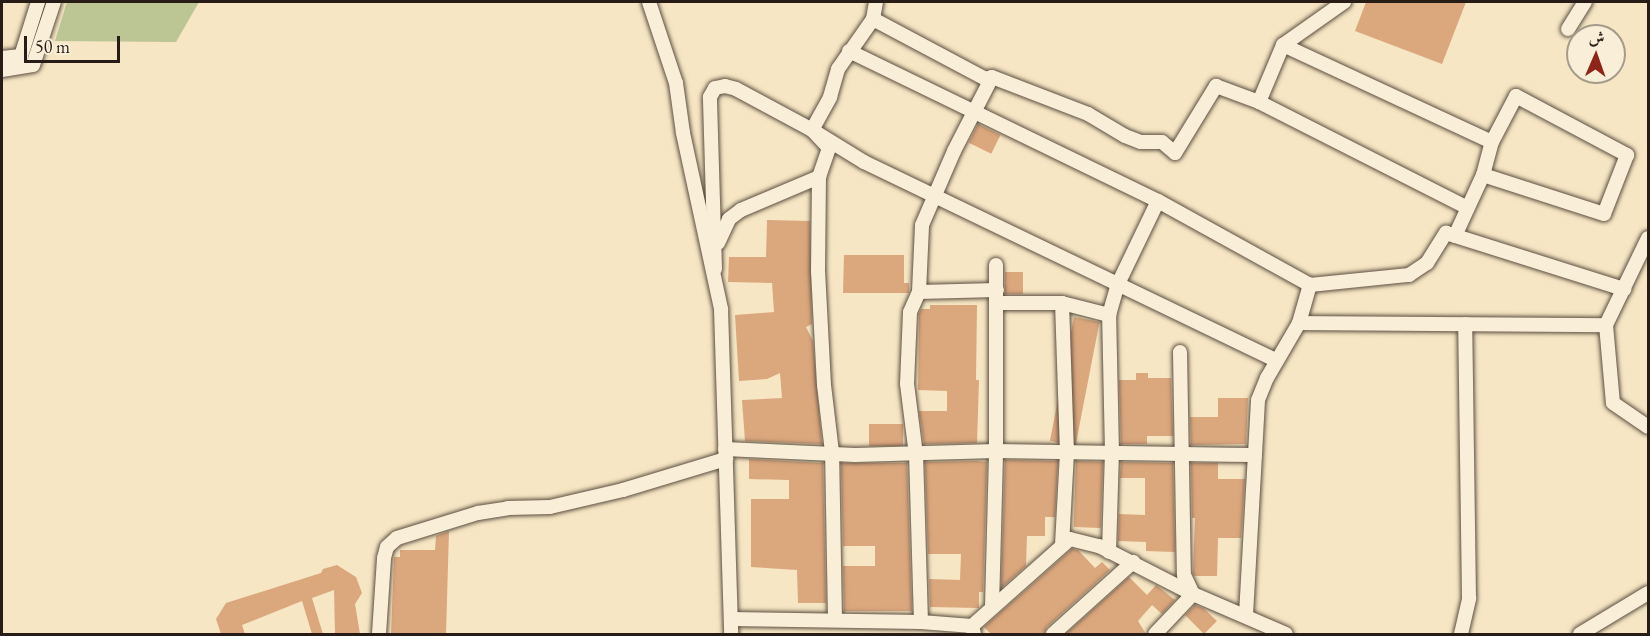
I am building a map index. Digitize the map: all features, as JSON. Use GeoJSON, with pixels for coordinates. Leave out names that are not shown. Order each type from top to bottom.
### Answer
{"type":"FeatureCollection","features":[{"type":"Feature","properties":{"kind":"street"},"geometry":{"type":"LineString","coordinates":[[2,58],[21,56],[38,2]]}},
{"type":"Feature","properties":{"kind":"street"},"geometry":{"type":"LineString","coordinates":[[2,70],[33,65],[54,2]]}},
{"type":"Feature","properties":{"kind":"street"},"geometry":{"type":"LineString","coordinates":[[649,2],[676,83],[700,213],[715,269],[721,309],[727,566],[731,634]]}},
{"type":"Feature","properties":{"kind":"street"},"geometry":{"type":"LineString","coordinates":[[812,130],[830,97],[838,69],[873,19],[876,2]]}},
{"type":"Feature","properties":{"kind":"street"},"geometry":{"type":"LineString","coordinates":[[1259,102],[1283,45],[1344,2]]}},
{"type":"Feature","properties":{"kind":"street"},"geometry":{"type":"LineString","coordinates":[[1571,24],[1585,2]]}},
{"type":"Feature","properties":{"kind":"street"},"geometry":{"type":"LineString","coordinates":[[873,19],[986,79],[992,77],[1088,114],[1125,136],[1141,142],[1162,142],[1174,153],[1216,86],[1259,102],[1468,208]]}},
{"type":"Feature","properties":{"kind":"street"},"geometry":{"type":"LineString","coordinates":[[1283,45],[1492,142]]}},
{"type":"Feature","properties":{"kind":"street"},"geometry":{"type":"LineString","coordinates":[[849,51],[1158,201],[1311,285],[1408,276],[1427,263],[1446,233],[1624,289]]}},
{"type":"Feature","properties":{"kind":"street"},"geometry":{"type":"LineString","coordinates":[[921,622],[916,455],[907,384],[910,312],[919,292],[922,225],[954,151],[992,77]]}},
{"type":"Feature","properties":{"kind":"street"},"geometry":{"type":"LineString","coordinates":[[715,269],[710,97],[715,88],[725,86],[736,88],[864,162],[1277,361]]}},
{"type":"Feature","properties":{"kind":"street"},"geometry":{"type":"LineString","coordinates":[[1455,236],[1483,175],[1492,142],[1516,96],[1627,155],[1604,214],[1483,175]]}},
{"type":"Feature","properties":{"kind":"street"},"geometry":{"type":"LineString","coordinates":[[812,130],[829,148],[819,177],[818,271],[824,385],[832,452],[835,621]]}},
{"type":"Feature","properties":{"kind":"street"},"geometry":{"type":"LineString","coordinates":[[715,269],[718,240],[729,219],[741,210],[819,177]]}},
{"type":"Feature","properties":{"kind":"street"},"geometry":{"type":"LineString","coordinates":[[1108,552],[1112,453],[1109,315],[1118,284],[1158,201]]}},
{"type":"Feature","properties":{"kind":"street"},"geometry":{"type":"LineString","coordinates":[[1648,238],[1606,325],[1613,403],[1648,427]]}},
{"type":"Feature","properties":{"kind":"street"},"geometry":{"type":"LineString","coordinates":[[992,607],[996,451],[996,265]]}},
{"type":"Feature","properties":{"kind":"street"},"geometry":{"type":"LineString","coordinates":[[1246,615],[1258,400],[1299,323],[1311,285]]}},
{"type":"Feature","properties":{"kind":"street"},"geometry":{"type":"LineString","coordinates":[[919,292],[997,296],[1062,303],[1109,315]]}},
{"type":"Feature","properties":{"kind":"street"},"geometry":{"type":"LineString","coordinates":[[1062,303],[1067,453],[1062,545]]}},
{"type":"Feature","properties":{"kind":"street"},"geometry":{"type":"LineString","coordinates":[[1299,323],[1606,325]]}},
{"type":"Feature","properties":{"kind":"street"},"geometry":{"type":"LineString","coordinates":[[1461,634],[1469,598],[1466,324]]}},
{"type":"Feature","properties":{"kind":"street"},"geometry":{"type":"LineString","coordinates":[[1180,352],[1184,575],[1193,594]]}},
{"type":"Feature","properties":{"kind":"street"},"geometry":{"type":"LineString","coordinates":[[380,634],[384,558],[387,547],[397,538],[478,513],[508,508],[550,507],[623,490],[725,454],[832,452],[855,455],[916,455],[996,451],[1255,455]]}},
{"type":"Feature","properties":{"kind":"street"},"geometry":{"type":"LineString","coordinates":[[731,619],[835,621],[890,628],[921,622],[973,630],[992,607],[1070,539],[1082,540],[1133,562],[1193,594],[1286,634]]}},
{"type":"Feature","properties":{"kind":"street"},"geometry":{"type":"LineString","coordinates":[[1053,634],[1133,562]]}},
{"type":"Feature","properties":{"kind":"street"},"geometry":{"type":"LineString","coordinates":[[1580,634],[1648,593]]}},
{"type":"Feature","properties":{"kind":"street"},"geometry":{"type":"LineString","coordinates":[[1155,634],[1193,594]]}},
{"type":"Feature","properties":{"kind":"green space"},"geometry":{"type":"Polygon","coordinates":[[[67,2],[199,2],[176,42],[55,41],[67,2]]]}},
{"type":"Feature","properties":{"kind":"building"},"geometry":{"type":"Polygon","coordinates":[[[1366,2],[1466,2],[1442,64],[1355,31],[1366,2]]]}},
{"type":"Feature","properties":{"kind":"building"},"geometry":{"type":"Polygon","coordinates":[[[978,124],[1000,135],[991,154],[969,143],[978,124]]]}},
{"type":"Feature","properties":{"kind":"building"},"geometry":{"type":"Polygon","coordinates":[[[767,220],[810,221],[812,324],[806,327],[813,341],[822,444],[745,441],[742,400],[782,398],[780,373],[767,379],[739,381],[735,315],[774,312],[772,283],[728,282],[729,257],[766,257],[767,220]]]}},
{"type":"Feature","properties":{"kind":"building"},"geometry":{"type":"Polygon","coordinates":[[[844,255],[904,255],[904,283],[909,283],[909,293],[843,293],[844,255]]]}},
{"type":"Feature","properties":{"kind":"building"},"geometry":{"type":"Polygon","coordinates":[[[1005,272],[1023,272],[1023,294],[1005,294],[1005,272]]]}},
{"type":"Feature","properties":{"kind":"building"},"geometry":{"type":"Polygon","coordinates":[[[930,305],[977,305],[976,380],[979,380],[977,443],[924,444],[919,411],[947,411],[947,391],[918,390],[919,314],[921,309],[930,309],[930,305]]]}},
{"type":"Feature","properties":{"kind":"building"},"geometry":{"type":"Polygon","coordinates":[[[1074,317],[1100,322],[1075,446],[1050,441],[1074,317]]]}},
{"type":"Feature","properties":{"kind":"building"},"geometry":{"type":"Polygon","coordinates":[[[1136,373],[1148,373],[1148,378],[1171,378],[1173,436],[1147,436],[1147,444],[1121,444],[1119,380],[1136,380],[1136,373]]]}},
{"type":"Feature","properties":{"kind":"building"},"geometry":{"type":"Polygon","coordinates":[[[1218,398],[1248,398],[1246,444],[1191,445],[1190,417],[1218,417],[1218,398]]]}},
{"type":"Feature","properties":{"kind":"building"},"geometry":{"type":"Polygon","coordinates":[[[869,424],[903,424],[903,446],[869,446],[869,424]]]}},
{"type":"Feature","properties":{"kind":"building"},"geometry":{"type":"Polygon","coordinates":[[[749,459],[823,463],[826,603],[798,603],[797,570],[751,567],[751,499],[789,499],[789,480],[749,479],[749,459]]]}},
{"type":"Feature","properties":{"kind":"building"},"geometry":{"type":"Polygon","coordinates":[[[1005,460],[1058,461],[1055,517],[1045,517],[1045,536],[1027,536],[1026,566],[1001,588],[1005,460]]]}},
{"type":"Feature","properties":{"kind":"building"},"geometry":{"type":"Polygon","coordinates":[[[1076,461],[1103,462],[1101,528],[1074,527],[1076,461]]]}},
{"type":"Feature","properties":{"kind":"building"},"geometry":{"type":"Polygon","coordinates":[[[925,462],[987,462],[983,592],[979,592],[979,608],[930,607],[929,579],[960,580],[961,554],[928,554],[925,462]]]}},
{"type":"Feature","properties":{"kind":"building"},"geometry":{"type":"Polygon","coordinates":[[[1121,462],[1173,463],[1175,552],[1146,551],[1146,542],[1118,541],[1119,514],[1145,515],[1145,478],[1120,478],[1121,462]]]}},
{"type":"Feature","properties":{"kind":"building"},"geometry":{"type":"Polygon","coordinates":[[[841,463],[907,463],[912,611],[844,611],[843,566],[875,566],[875,546],[843,546],[841,463]]]}},
{"type":"Feature","properties":{"kind":"building"},"geometry":{"type":"Polygon","coordinates":[[[1191,463],[1218,463],[1218,479],[1245,479],[1241,538],[1218,538],[1217,576],[1194,576],[1193,573],[1195,518],[1192,518],[1191,463]]]}},
{"type":"Feature","properties":{"kind":"building"},"geometry":{"type":"Polygon","coordinates":[[[449,531],[446,634],[391,634],[394,557],[400,557],[400,550],[435,550],[436,536],[449,531]]]}},
{"type":"Feature","properties":{"kind":"building"},"geometry":{"type":"Polygon","coordinates":[[[1072,549],[1078,550],[1095,568],[1102,562],[1110,570],[1047,627],[1044,634],[991,634],[984,627],[1072,549]]]}},
{"type":"Feature","properties":{"kind":"building"},"geometry":{"type":"Polygon","coordinates":[[[337,565],[356,577],[362,593],[355,604],[360,634],[335,634],[334,590],[312,598],[323,634],[312,634],[302,601],[242,625],[245,634],[221,634],[216,619],[226,603],[321,573],[323,569],[337,565]]]}},
{"type":"Feature","properties":{"kind":"building"},"geometry":{"type":"Polygon","coordinates":[[[1129,577],[1147,595],[1156,585],[1175,600],[1162,614],[1152,605],[1138,621],[1146,634],[1066,634],[1129,577]]]}},
{"type":"Feature","properties":{"kind":"building"},"geometry":{"type":"Polygon","coordinates":[[[1195,605],[1203,608],[1217,621],[1204,634],[1185,615],[1195,605]]]}}]}
